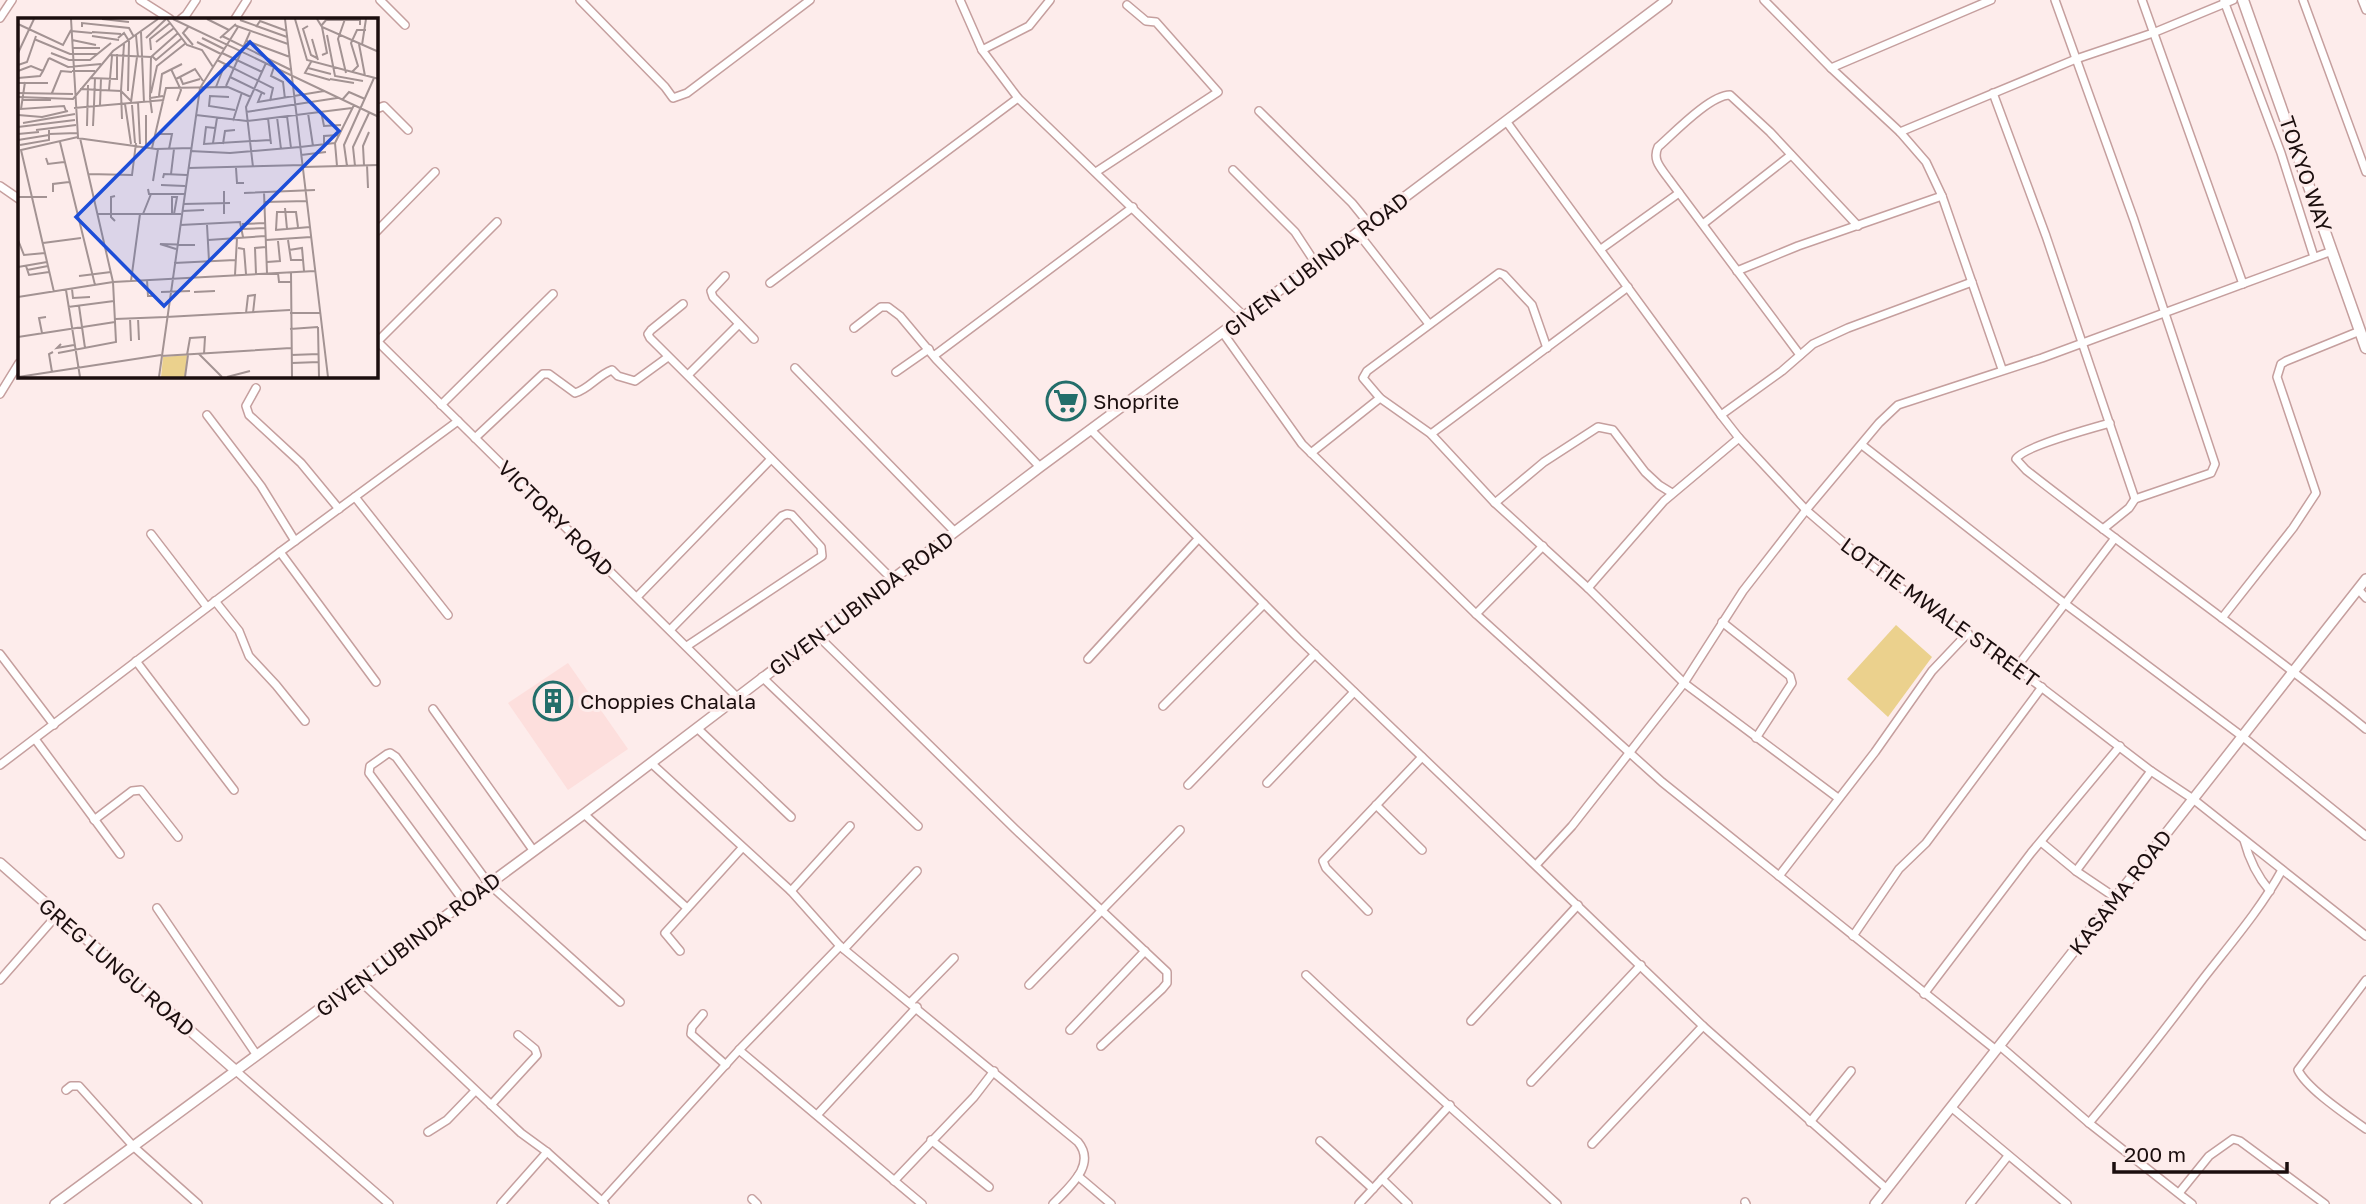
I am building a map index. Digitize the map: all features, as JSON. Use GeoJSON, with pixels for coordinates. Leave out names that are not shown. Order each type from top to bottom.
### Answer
{"type":"FeatureCollection","features":[{"type":"Feature","properties":{"kind":"main road","name":"TOKYO WAY"},"geometry":{"type":"LineString","coordinates":[[2244,0],[2366,348]]}},
{"type":"Feature","properties":{"kind":"street"},"geometry":{"type":"LineString","coordinates":[[0,18],[12,0]]}},
{"type":"Feature","properties":{"kind":"street"},"geometry":{"type":"LineString","coordinates":[[140,0],[168,18]]}},
{"type":"Feature","properties":{"kind":"street"},"geometry":{"type":"LineString","coordinates":[[182,18],[196,0]]}},
{"type":"Feature","properties":{"kind":"street"},"geometry":{"type":"LineString","coordinates":[[236,18],[247,0]]}},
{"type":"Feature","properties":{"kind":"street"},"geometry":{"type":"LineString","coordinates":[[380,0],[405,25]]}},
{"type":"Feature","properties":{"kind":"street"},"geometry":{"type":"LineString","coordinates":[[580,0],[673,98],[687,93],[809,0]]}},
{"type":"Feature","properties":{"kind":"street"},"geometry":{"type":"LineString","coordinates":[[960,0],[982,50],[1018,97],[1244,316]]}},
{"type":"Feature","properties":{"kind":"street"},"geometry":{"type":"LineString","coordinates":[[982,50],[1029,26],[1050,0]]}},
{"type":"Feature","properties":{"kind":"street","name":"GIVEN LUBINDA ROAD"},"geometry":{"type":"LineString","coordinates":[[55,1204],[465,903],[1040,467],[1358,233],[1667,0]]}},
{"type":"Feature","properties":{"kind":"street"},"geometry":{"type":"LineString","coordinates":[[1764,0],[1831,68],[1900,132],[1926,162],[1942,196],[2002,369]]}},
{"type":"Feature","properties":{"kind":"street"},"geometry":{"type":"LineString","coordinates":[[1831,68],[1991,0]]}},
{"type":"Feature","properties":{"kind":"street"},"geometry":{"type":"LineString","coordinates":[[2055,0],[2216,464],[2211,473],[2135,499],[2129,508],[2103,529]]}},
{"type":"Feature","properties":{"kind":"street"},"geometry":{"type":"LineString","coordinates":[[2142,0],[2243,284]]}},
{"type":"Feature","properties":{"kind":"street"},"geometry":{"type":"LineString","coordinates":[[2303,0],[2366,172]]}},
{"type":"Feature","properties":{"kind":"street"},"geometry":{"type":"LineString","coordinates":[[2362,0],[2366,10]]}},
{"type":"Feature","properties":{"kind":"street"},"geometry":{"type":"LineString","coordinates":[[1900,132],[2076,59],[2153,33],[2227,1],[2314,257]]}},
{"type":"Feature","properties":{"kind":"street"},"geometry":{"type":"LineString","coordinates":[[1096,172],[1218,93],[1156,22],[1146,21],[1127,5]]}},
{"type":"Feature","properties":{"kind":"street"},"geometry":{"type":"LineString","coordinates":[[1993,93],[2083,343],[2135,499]]}},
{"type":"Feature","properties":{"kind":"street"},"geometry":{"type":"LineString","coordinates":[[1800,355],[1655,159],[1655,153],[1658,147],[1691,118],[1722,95],[1730,94],[1858,226]]}},
{"type":"Feature","properties":{"kind":"street"},"geometry":{"type":"LineString","coordinates":[[769,283],[1018,97]]}},
{"type":"Feature","properties":{"kind":"street"},"geometry":{"type":"LineString","coordinates":[[378,108],[384,106],[408,130]]}},
{"type":"Feature","properties":{"kind":"street"},"geometry":{"type":"LineString","coordinates":[[2266,113],[2282,107]]}},
{"type":"Feature","properties":{"kind":"street"},"geometry":{"type":"LineString","coordinates":[[1259,111],[1352,203],[1369,224]]}},
{"type":"Feature","properties":{"kind":"street","name":"LOTTIE MWALE STREET"},"geometry":{"type":"LineString","coordinates":[[1506,121],[1721,415],[1807,510],[1901,588],[1968,633],[2151,771],[2193,799],[2366,936]]}},
{"type":"Feature","properties":{"kind":"street"},"geometry":{"type":"LineString","coordinates":[[1703,224],[1791,155]]}},
{"type":"Feature","properties":{"kind":"street"},"geometry":{"type":"LineString","coordinates":[[1233,170],[1295,232],[1315,264]]}},
{"type":"Feature","properties":{"kind":"street"},"geometry":{"type":"LineString","coordinates":[[378,230],[435,172]]}},
{"type":"Feature","properties":{"kind":"street"},"geometry":{"type":"LineString","coordinates":[[0,186],[18,199]]}},
{"type":"Feature","properties":{"kind":"street"},"geometry":{"type":"LineString","coordinates":[[1601,249],[1679,192]]}},
{"type":"Feature","properties":{"kind":"street"},"geometry":{"type":"LineString","coordinates":[[1737,271],[1942,196]]}},
{"type":"Feature","properties":{"kind":"street"},"geometry":{"type":"LineString","coordinates":[[896,372],[932,352],[1133,207]]}},
{"type":"Feature","properties":{"kind":"street"},"geometry":{"type":"LineString","coordinates":[[378,340],[497,222]]}},
{"type":"Feature","properties":{"kind":"street"},"geometry":{"type":"LineString","coordinates":[[1358,233],[1429,324]]}},
{"type":"Feature","properties":{"kind":"street"},"geometry":{"type":"LineString","coordinates":[[1536,865],[1572,826],[1684,683],[1722,622],[1807,510],[1879,423],[1898,405],[2083,343],[2332,251]]}},
{"type":"Feature","properties":{"kind":"street"},"geometry":{"type":"LineString","coordinates":[[1547,348],[1532,305],[1502,274],[1494,275],[1365,373],[1365,381],[1380,398],[1431,434],[1495,503],[1588,588],[1684,683],[1838,798]]}},
{"type":"Feature","properties":{"kind":"street"},"geometry":{"type":"LineString","coordinates":[[725,276],[711,291],[712,294],[754,340]]}},
{"type":"Feature","properties":{"kind":"street"},"geometry":{"type":"LineString","coordinates":[[1721,415],[1782,371],[1813,344],[1847,328],[1972,282]]}},
{"type":"Feature","properties":{"kind":"street"},"geometry":{"type":"LineString","coordinates":[[1431,434],[1628,287]]}},
{"type":"Feature","properties":{"kind":"street"},"geometry":{"type":"LineString","coordinates":[[442,405],[552,293]]}},
{"type":"Feature","properties":{"kind":"street"},"geometry":{"type":"LineString","coordinates":[[683,304],[648,334],[892,579]]}},
{"type":"Feature","properties":{"kind":"street"},"geometry":{"type":"LineString","coordinates":[[854,328],[881,307],[888,307],[1040,467]]}},
{"type":"Feature","properties":{"kind":"street"},"geometry":{"type":"LineString","coordinates":[[688,375],[738,324]]}},
{"type":"Feature","properties":{"kind":"street"},"geometry":{"type":"LineString","coordinates":[[2222,618],[2293,528],[2316,494],[2277,377],[2278,370],[2286,361],[2360,331]]}},
{"type":"Feature","properties":{"kind":"street"},"geometry":{"type":"LineString","coordinates":[[1223,333],[1276,410],[1311,453],[1476,614],[1628,752],[1924,994],[1998,1048],[2192,1204]]}},
{"type":"Feature","properties":{"kind":"street","name":"VICTORY ROAD"},"geometry":{"type":"LineString","coordinates":[[378,342],[736,696]]}},
{"type":"Feature","properties":{"kind":"street"},"geometry":{"type":"LineString","coordinates":[[475,438],[543,374],[549,374],[575,393],[583,391],[612,370],[618,376],[635,381],[668,357]]}},
{"type":"Feature","properties":{"kind":"street"},"geometry":{"type":"LineString","coordinates":[[0,394],[18,365]]}},
{"type":"Feature","properties":{"kind":"street"},"geometry":{"type":"LineString","coordinates":[[795,368],[955,532]]}},
{"type":"Feature","properties":{"kind":"street"},"geometry":{"type":"LineString","coordinates":[[256,388],[246,406],[250,415],[301,463],[339,509]]}},
{"type":"Feature","properties":{"kind":"street"},"geometry":{"type":"LineString","coordinates":[[1311,453],[1380,398]]}},
{"type":"Feature","properties":{"kind":"street"},"geometry":{"type":"LineString","coordinates":[[207,415],[261,486],[295,541]]}},
{"type":"Feature","properties":{"kind":"street"},"geometry":{"type":"LineString","coordinates":[[0,765],[280,552],[458,421]]}},
{"type":"Feature","properties":{"kind":"street"},"geometry":{"type":"LineString","coordinates":[[2110,423],[2038,446],[2016,457],[2026,470],[2294,671],[2366,729]]}},
{"type":"Feature","properties":{"kind":"street"},"geometry":{"type":"LineString","coordinates":[[1495,503],[1544,462],[1598,427],[1613,430],[1645,472],[1672,493]]}},
{"type":"Feature","properties":{"kind":"street"},"geometry":{"type":"LineString","coordinates":[[1091,431],[1354,692],[1703,1026],[1887,1189]]}},
{"type":"Feature","properties":{"kind":"street"},"geometry":{"type":"LineString","coordinates":[[1588,588],[1672,493],[1739,438]]}},
{"type":"Feature","properties":{"kind":"street"},"geometry":{"type":"LineString","coordinates":[[1862,445],[2064,603],[2243,737],[2366,836]]}},
{"type":"Feature","properties":{"kind":"street"},"geometry":{"type":"LineString","coordinates":[[636,597],[771,459]]}},
{"type":"Feature","properties":{"kind":"street"},"geometry":{"type":"LineString","coordinates":[[355,497],[448,615]]}},
{"type":"Feature","properties":{"kind":"street"},"geometry":{"type":"LineString","coordinates":[[670,631],[782,516],[787,513],[792,515],[821,547],[822,556],[687,646]]}},
{"type":"Feature","properties":{"kind":"street"},"geometry":{"type":"LineString","coordinates":[[151,534],[207,607]]}},
{"type":"Feature","properties":{"kind":"street"},"geometry":{"type":"LineString","coordinates":[[2016,668],[2115,538]]}},
{"type":"Feature","properties":{"kind":"street"},"geometry":{"type":"LineString","coordinates":[[1088,659],[1198,539]]}},
{"type":"Feature","properties":{"kind":"street"},"geometry":{"type":"LineString","coordinates":[[1476,614],[1543,546]]}},
{"type":"Feature","properties":{"kind":"street"},"geometry":{"type":"LineString","coordinates":[[280,552],[376,682]]}},
{"type":"Feature","properties":{"kind":"street","name":"KASAMA ROAD"},"geometry":{"type":"LineString","coordinates":[[1876,1204],[2366,579]]}},
{"type":"Feature","properties":{"kind":"street"},"geometry":{"type":"LineString","coordinates":[[2358,589],[2366,598]]}},
{"type":"Feature","properties":{"kind":"street"},"geometry":{"type":"LineString","coordinates":[[215,601],[239,631],[249,656],[305,721]]}},
{"type":"Feature","properties":{"kind":"street"},"geometry":{"type":"LineString","coordinates":[[1163,706],[1264,604]]}},
{"type":"Feature","properties":{"kind":"street"},"geometry":{"type":"LineString","coordinates":[[1722,622],[1790,676],[1792,683],[1756,738]]}},
{"type":"Feature","properties":{"kind":"street"},"geometry":{"type":"LineString","coordinates":[[1779,876],[1875,752],[1932,671],[1968,633]]}},
{"type":"Feature","properties":{"kind":"street"},"geometry":{"type":"LineString","coordinates":[[817,635],[1015,829],[1167,972],[1167,983],[1101,1046]]}},
{"type":"Feature","properties":{"kind":"street"},"geometry":{"type":"LineString","coordinates":[[0,654],[54,724]]}},
{"type":"Feature","properties":{"kind":"street"},"geometry":{"type":"LineString","coordinates":[[1188,785],[1315,654]]}},
{"type":"Feature","properties":{"kind":"street"},"geometry":{"type":"LineString","coordinates":[[136,661],[234,790]]}},
{"type":"Feature","properties":{"kind":"street"},"geometry":{"type":"LineString","coordinates":[[762,677],[918,826]]}},
{"type":"Feature","properties":{"kind":"street"},"geometry":{"type":"LineString","coordinates":[[1853,936],[1899,869],[1926,843],[2042,687]]}},
{"type":"Feature","properties":{"kind":"street"},"geometry":{"type":"LineString","coordinates":[[1267,783],[1354,692]]}},
{"type":"Feature","properties":{"kind":"street"},"geometry":{"type":"LineString","coordinates":[[433,709],[533,850]]}},
{"type":"Feature","properties":{"kind":"street"},"geometry":{"type":"LineString","coordinates":[[697,728],[791,817]]}},
{"type":"Feature","properties":{"kind":"street"},"geometry":{"type":"LineString","coordinates":[[35,739],[120,854]]}},
{"type":"Feature","properties":{"kind":"street"},"geometry":{"type":"LineString","coordinates":[[1924,994],[2041,842],[2120,746]]}},
{"type":"Feature","properties":{"kind":"street"},"geometry":{"type":"LineString","coordinates":[[465,903],[369,773],[370,766],[387,754],[394,754],[489,884],[620,1002]]}},
{"type":"Feature","properties":{"kind":"street"},"geometry":{"type":"LineString","coordinates":[[1368,911],[1326,869],[1323,861],[1422,757]]}},
{"type":"Feature","properties":{"kind":"street"},"geometry":{"type":"LineString","coordinates":[[652,763],[791,891],[842,947],[1078,1142],[1086,1153],[1084,1167],[1054,1204]]}},
{"type":"Feature","properties":{"kind":"street"},"geometry":{"type":"LineString","coordinates":[[2076,871],[2151,771]]}},
{"type":"Feature","properties":{"kind":"street"},"geometry":{"type":"LineString","coordinates":[[94,820],[132,791],[141,790],[147,794],[178,837]]}},
{"type":"Feature","properties":{"kind":"street"},"geometry":{"type":"LineString","coordinates":[[1376,805],[1422,850]]}},
{"type":"Feature","properties":{"kind":"street"},"geometry":{"type":"LineString","coordinates":[[584,814],[687,908]]}},
{"type":"Feature","properties":{"kind":"street"},"geometry":{"type":"LineString","coordinates":[[791,891],[849,826]]}},
{"type":"Feature","properties":{"kind":"street"},"geometry":{"type":"LineString","coordinates":[[1029,985],[1180,830]]}},
{"type":"Feature","properties":{"kind":"street"},"geometry":{"type":"LineString","coordinates":[[2244,840],[2248,856],[2260,880],[2270,891]]}},
{"type":"Feature","properties":{"kind":"street"},"geometry":{"type":"LineString","coordinates":[[2041,842],[2076,871],[2116,898]]}},
{"type":"Feature","properties":{"kind":"street"},"geometry":{"type":"LineString","coordinates":[[680,951],[665,933],[742,848]]}},
{"type":"Feature","properties":{"kind":"street","name":"GREG LUNGU ROAD"},"geometry":{"type":"LineString","coordinates":[[0,863],[235,1070]]}},
{"type":"Feature","properties":{"kind":"street"},"geometry":{"type":"LineString","coordinates":[[2089,1123],[2242,932],[2282,870]]}},
{"type":"Feature","properties":{"kind":"street"},"geometry":{"type":"LineString","coordinates":[[359,980],[521,1133],[547,1152],[604,1203],[738,1049],[917,871]]}},
{"type":"Feature","properties":{"kind":"street"},"geometry":{"type":"LineString","coordinates":[[1471,1021],[1578,905]]}},
{"type":"Feature","properties":{"kind":"street"},"geometry":{"type":"LineString","coordinates":[[157,908],[256,1054]]}},
{"type":"Feature","properties":{"kind":"street"},"geometry":{"type":"LineString","coordinates":[[0,980],[57,915]]}},
{"type":"Feature","properties":{"kind":"street"},"geometry":{"type":"LineString","coordinates":[[1070,1030],[1145,951]]}},
{"type":"Feature","properties":{"kind":"street"},"geometry":{"type":"LineString","coordinates":[[817,1115],[954,958]]}},
{"type":"Feature","properties":{"kind":"street"},"geometry":{"type":"LineString","coordinates":[[1531,1082],[1641,965]]}},
{"type":"Feature","properties":{"kind":"street"},"geometry":{"type":"LineString","coordinates":[[1306,975],[1557,1204]]}},
{"type":"Feature","properties":{"kind":"street"},"geometry":{"type":"LineString","coordinates":[[2366,980],[2298,1070],[2302,1078],[2335,1107],[2366,1129]]}},
{"type":"Feature","properties":{"kind":"street"},"geometry":{"type":"LineString","coordinates":[[703,1014],[692,1027],[691,1034],[726,1065]]}},
{"type":"Feature","properties":{"kind":"street"},"geometry":{"type":"LineString","coordinates":[[1592,1144],[1703,1026]]}},
{"type":"Feature","properties":{"kind":"street"},"geometry":{"type":"LineString","coordinates":[[491,1105],[537,1055],[535,1049],[518,1035]]}},
{"type":"Feature","properties":{"kind":"street"},"geometry":{"type":"LineString","coordinates":[[738,1049],[922,1204]]}},
{"type":"Feature","properties":{"kind":"street"},"geometry":{"type":"LineString","coordinates":[[235,1070],[389,1204]]}},
{"type":"Feature","properties":{"kind":"street"},"geometry":{"type":"LineString","coordinates":[[894,1181],[974,1097],[994,1071]]}},
{"type":"Feature","properties":{"kind":"street"},"geometry":{"type":"LineString","coordinates":[[1810,1122],[1851,1072]]}},
{"type":"Feature","properties":{"kind":"street"},"geometry":{"type":"LineString","coordinates":[[66,1090],[71,1086],[79,1086],[134,1147],[198,1204]]}},
{"type":"Feature","properties":{"kind":"street"},"geometry":{"type":"LineString","coordinates":[[428,1132],[447,1120],[475,1091]]}},
{"type":"Feature","properties":{"kind":"street"},"geometry":{"type":"LineString","coordinates":[[1359,1204],[1450,1105]]}},
{"type":"Feature","properties":{"kind":"street"},"geometry":{"type":"LineString","coordinates":[[1951,1107],[2067,1204]]}},
{"type":"Feature","properties":{"kind":"street"},"geometry":{"type":"LineString","coordinates":[[2177,1204],[2209,1156],[2233,1139],[2240,1141],[2325,1204]]}},
{"type":"Feature","properties":{"kind":"street"},"geometry":{"type":"LineString","coordinates":[[931,1140],[989,1187]]}},
{"type":"Feature","properties":{"kind":"street"},"geometry":{"type":"LineString","coordinates":[[1320,1141],[1373,1189]]}},
{"type":"Feature","properties":{"kind":"street"},"geometry":{"type":"LineString","coordinates":[[507,1202],[547,1152]]}},
{"type":"Feature","properties":{"kind":"street"},"geometry":{"type":"LineString","coordinates":[[1970,1204],[2008,1156]]}},
{"type":"Feature","properties":{"kind":"street"},"geometry":{"type":"LineString","coordinates":[[1078,1176],[1111,1204]]}},
{"type":"Feature","properties":{"kind":"street"},"geometry":{"type":"LineString","coordinates":[[1382,1179],[1409,1204]]}},
{"type":"Feature","properties":{"kind":"shaded area"},"geometry":{"type":"Polygon","coordinates":[[[1896,625],[1932,657],[1888,717],[1847,679],[1896,625]]]}},
{"type":"Feature","properties":{"kind":"shaded area"},"geometry":{"type":"Polygon","coordinates":[[[568,663],[628,749],[568,790],[508,703],[568,663]]]}},
{"type":"Feature","properties":{"kind":"place","name":"Shoprite"},"geometry":{"type":"Point","coordinates":[1066,401]}},
{"type":"Feature","properties":{"kind":"place","name":"Choppies Chalala"},"geometry":{"type":"Point","coordinates":[553,701]}}]}
